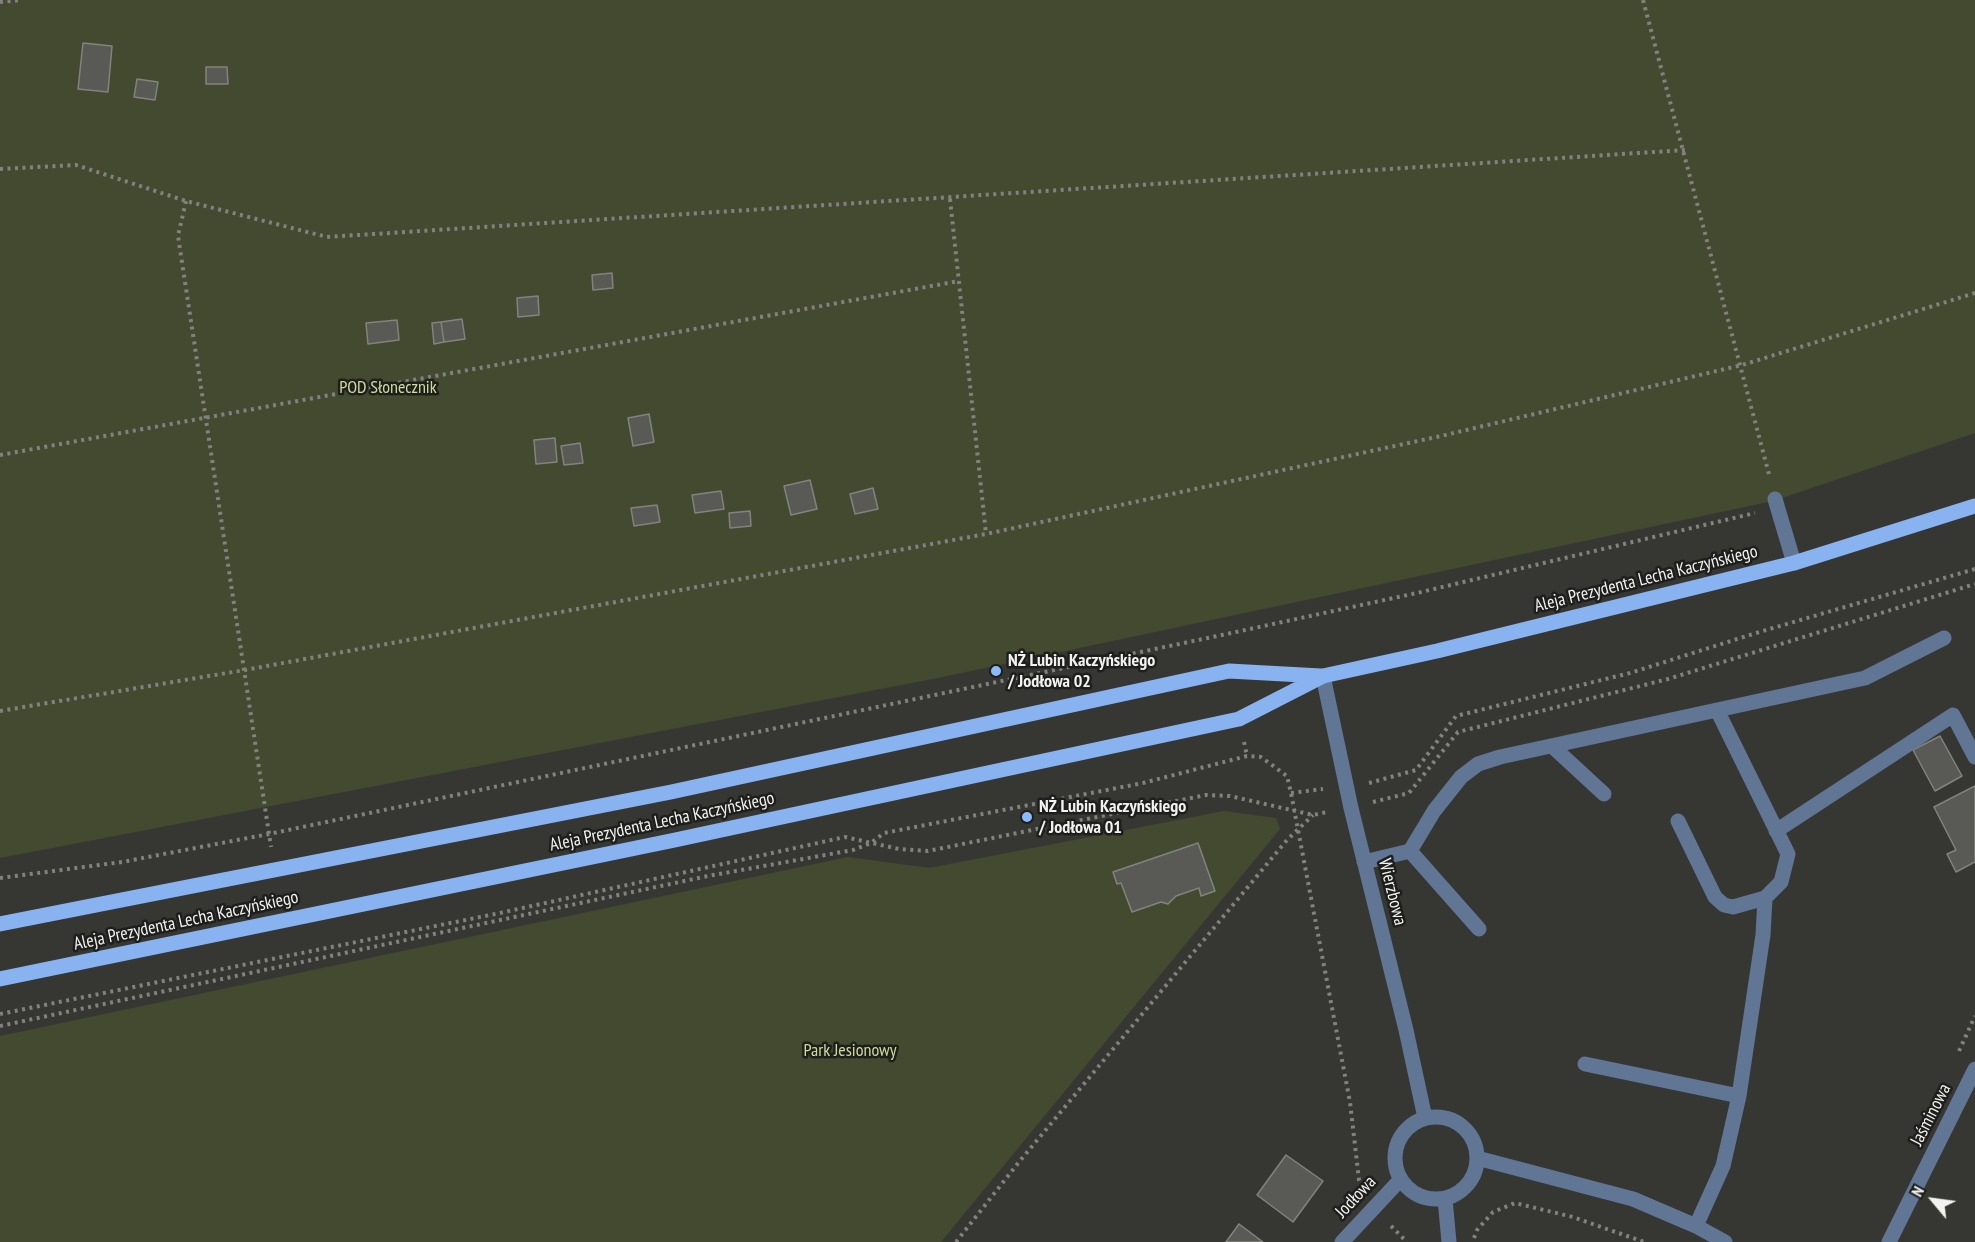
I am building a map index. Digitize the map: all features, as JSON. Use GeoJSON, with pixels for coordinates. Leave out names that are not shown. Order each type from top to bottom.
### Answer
{"type":"FeatureCollection","features":[{"type":"Feature","properties":{"kind":"main road","name":"Aleja Prezydenta Lecha Kaczyńskiego"},"geometry":{"type":"LineString","coordinates":[[0,979],[686,837],[1239,719],[1323,676],[1483,640],[1794,563],[1975,506]]}},
{"type":"Feature","properties":{"kind":"main road","name":"Aleja Prezydenta Lecha Kaczyńskiego"},"geometry":{"type":"LineString","coordinates":[[0,924],[274,872],[671,792],[1229,671],[1323,676]]}},
{"type":"Feature","properties":{"kind":"street"},"geometry":{"type":"LineString","coordinates":[[1774,498],[1794,563]]}},
{"type":"Feature","properties":{"kind":"street"},"geometry":{"type":"LineString","coordinates":[[1364,862],[1410,851],[1434,811],[1461,777],[1478,765],[1500,757],[1864,678],[1944,638]]}},
{"type":"Feature","properties":{"kind":"street","name":"Wierzbowa"},"geometry":{"type":"LineString","coordinates":[[1323,676],[1351,808],[1406,1030],[1425,1118]]}},
{"type":"Feature","properties":{"kind":"street"},"geometry":{"type":"LineString","coordinates":[[1678,821],[1715,897],[1724,905],[1733,907],[1765,898],[1781,882],[1788,854],[1717,710]]}},
{"type":"Feature","properties":{"kind":"street"},"geometry":{"type":"LineString","coordinates":[[1776,831],[1953,715],[1975,757]]}},
{"type":"Feature","properties":{"kind":"street"},"geometry":{"type":"LineString","coordinates":[[1552,746],[1604,794]]}},
{"type":"Feature","properties":{"kind":"street"},"geometry":{"type":"LineString","coordinates":[[1410,851],[1479,929]]}},
{"type":"Feature","properties":{"kind":"street"},"geometry":{"type":"LineString","coordinates":[[1696,1226],[1723,1166],[1739,1096],[1763,935],[1765,898]]}},
{"type":"Feature","properties":{"kind":"street"},"geometry":{"type":"LineString","coordinates":[[1585,1064],[1739,1096]]}},
{"type":"Feature","properties":{"kind":"street","name":"Jaśminowa"},"geometry":{"type":"LineString","coordinates":[[1889,1242],[1975,1069]]}},
{"type":"Feature","properties":{"kind":"street"},"geometry":{"type":"LineString","coordinates":[[1440,1117],[1455,1121],[1470,1137],[1477,1158],[1475,1172],[1468,1184],[1445,1199],[1428,1199],[1412,1192],[1400,1180],[1394,1161],[1397,1143],[1408,1127],[1425,1118],[1440,1117]]}},
{"type":"Feature","properties":{"kind":"street"},"geometry":{"type":"LineString","coordinates":[[1477,1158],[1633,1199],[1696,1226],[1725,1242]]}},
{"type":"Feature","properties":{"kind":"street","name":"Jodłowa"},"geometry":{"type":"LineString","coordinates":[[1342,1242],[1372,1207],[1400,1180]]}},
{"type":"Feature","properties":{"kind":"street"},"geometry":{"type":"LineString","coordinates":[[1445,1199],[1449,1242]]}},
{"type":"Feature","properties":{"kind":"path"},"geometry":{"type":"LineString","coordinates":[[0,2],[22,0]]}},
{"type":"Feature","properties":{"kind":"path"},"geometry":{"type":"LineString","coordinates":[[0,878],[122,862],[269,834],[1245,630],[1774,498],[1742,365],[1643,0]]}},
{"type":"Feature","properties":{"kind":"path"},"geometry":{"type":"LineString","coordinates":[[0,168],[76,165],[186,201],[327,237],[951,199],[1685,150]]}},
{"type":"Feature","properties":{"kind":"path"},"geometry":{"type":"LineString","coordinates":[[951,199],[986,534]]}},
{"type":"Feature","properties":{"kind":"path"},"geometry":{"type":"LineString","coordinates":[[186,201],[178,236],[274,872]]}},
{"type":"Feature","properties":{"kind":"path"},"geometry":{"type":"LineString","coordinates":[[0,455],[959,281]]}},
{"type":"Feature","properties":{"kind":"path"},"geometry":{"type":"LineString","coordinates":[[0,711],[245,670],[986,534],[1441,436],[1742,365],[1975,293]]}},
{"type":"Feature","properties":{"kind":"path"},"geometry":{"type":"LineString","coordinates":[[1291,793],[1376,782],[1416,770],[1456,716],[1630,673],[1975,568]]}},
{"type":"Feature","properties":{"kind":"path"},"geometry":{"type":"LineString","coordinates":[[0,1014],[500,913],[845,837],[899,849],[928,851],[1206,795],[1230,796],[1313,815],[1351,808],[1408,793],[1458,732],[1668,679],[1975,584]]}},
{"type":"Feature","properties":{"kind":"path"},"geometry":{"type":"LineString","coordinates":[[0,1026],[708,876],[853,850],[871,843],[884,833],[1143,783],[1247,756],[1261,757],[1287,776],[1291,793],[1296,831],[1350,1102],[1359,1180],[1372,1207],[1407,1242]]}},
{"type":"Feature","properties":{"kind":"path"},"geometry":{"type":"LineString","coordinates":[[956,1242],[1019,1162],[1296,831],[1313,815]]}},
{"type":"Feature","properties":{"kind":"path"},"geometry":{"type":"LineString","coordinates":[[1473,1242],[1477,1230],[1493,1212],[1515,1203],[1574,1217],[1644,1242]]}},
{"type":"Feature","properties":{"kind":"green space","name":"POD Słonecznik"},"geometry":{"type":"Polygon","coordinates":[[[0,0],[1975,0],[1975,433],[1773,501],[938,678],[0,858],[0,0]]]}},
{"type":"Feature","properties":{"kind":"green space","name":"Park Jesionowy"},"geometry":{"type":"Polygon","coordinates":[[[1224,811],[1276,818],[1280,829],[941,1242],[0,1242],[0,1036],[848,857],[929,868],[1224,811]]]}},
{"type":"Feature","properties":{"kind":"building"},"geometry":{"type":"Polygon","coordinates":[[[83,43],[112,46],[108,92],[78,89],[83,43]]]}},
{"type":"Feature","properties":{"kind":"building"},"geometry":{"type":"Polygon","coordinates":[[[206,67],[227,67],[228,84],[206,84],[206,67]]]}},
{"type":"Feature","properties":{"kind":"building"},"geometry":{"type":"Polygon","coordinates":[[[137,79],[158,82],[155,100],[134,97],[137,79]]]}},
{"type":"Feature","properties":{"kind":"building"},"geometry":{"type":"Polygon","coordinates":[[[612,273],[613,288],[593,290],[592,275],[612,273]]]}},
{"type":"Feature","properties":{"kind":"building"},"geometry":{"type":"Polygon","coordinates":[[[538,296],[539,315],[518,317],[517,298],[538,296]]]}},
{"type":"Feature","properties":{"kind":"building"},"geometry":{"type":"Polygon","coordinates":[[[462,319],[465,339],[444,342],[441,322],[462,319]]]}},
{"type":"Feature","properties":{"kind":"building"},"geometry":{"type":"Polygon","coordinates":[[[397,320],[399,340],[368,344],[366,323],[397,320]]]}},
{"type":"Feature","properties":{"kind":"building"},"geometry":{"type":"Polygon","coordinates":[[[441,322],[444,342],[434,344],[432,323],[441,322]]]}},
{"type":"Feature","properties":{"kind":"building"},"geometry":{"type":"Polygon","coordinates":[[[649,414],[654,442],[633,446],[628,418],[649,414]]]}},
{"type":"Feature","properties":{"kind":"building"},"geometry":{"type":"Polygon","coordinates":[[[555,438],[557,462],[536,464],[534,440],[555,438]]]}},
{"type":"Feature","properties":{"kind":"building"},"geometry":{"type":"Polygon","coordinates":[[[580,443],[583,463],[564,465],[561,446],[580,443]]]}},
{"type":"Feature","properties":{"kind":"building"},"geometry":{"type":"Polygon","coordinates":[[[810,480],[817,509],[791,515],[784,486],[810,480]]]}},
{"type":"Feature","properties":{"kind":"building"},"geometry":{"type":"Polygon","coordinates":[[[873,488],[878,509],[855,514],[850,494],[873,488]]]}},
{"type":"Feature","properties":{"kind":"building"},"geometry":{"type":"Polygon","coordinates":[[[721,491],[724,509],[695,513],[692,495],[721,491]]]}},
{"type":"Feature","properties":{"kind":"building"},"geometry":{"type":"Polygon","coordinates":[[[657,505],[660,522],[634,526],[631,508],[657,505]]]}},
{"type":"Feature","properties":{"kind":"building"},"geometry":{"type":"Polygon","coordinates":[[[750,511],[751,526],[730,528],[729,513],[750,511]]]}},
{"type":"Feature","properties":{"kind":"building"},"geometry":{"type":"Polygon","coordinates":[[[1940,736],[1962,776],[1935,791],[1913,750],[1940,736]]]}},
{"type":"Feature","properties":{"kind":"building"},"geometry":{"type":"Polygon","coordinates":[[[1975,786],[1975,862],[1956,872],[1947,854],[1956,850],[1934,807],[1975,786]]]}},
{"type":"Feature","properties":{"kind":"building"},"geometry":{"type":"Polygon","coordinates":[[[1198,843],[1215,891],[1201,896],[1199,888],[1176,896],[1168,904],[1161,902],[1132,912],[1121,883],[1117,884],[1113,872],[1198,843]]]}},
{"type":"Feature","properties":{"kind":"building"},"geometry":{"type":"Polygon","coordinates":[[[1286,1155],[1323,1181],[1293,1222],[1257,1195],[1286,1155]]]}},
{"type":"Feature","properties":{"kind":"building"},"geometry":{"type":"Polygon","coordinates":[[[1239,1224],[1263,1242],[1226,1242],[1239,1224]]]}},
{"type":"Feature","properties":{"kind":"place","name":"NŻ Lubin Kaczyńskiego / Jodłowa 02"},"geometry":{"type":"Point","coordinates":[996,671]}},
{"type":"Feature","properties":{"kind":"place","name":"NŻ Lubin Kaczyńskiego / Jodłowa 01"},"geometry":{"type":"Point","coordinates":[1027,817]}}]}
